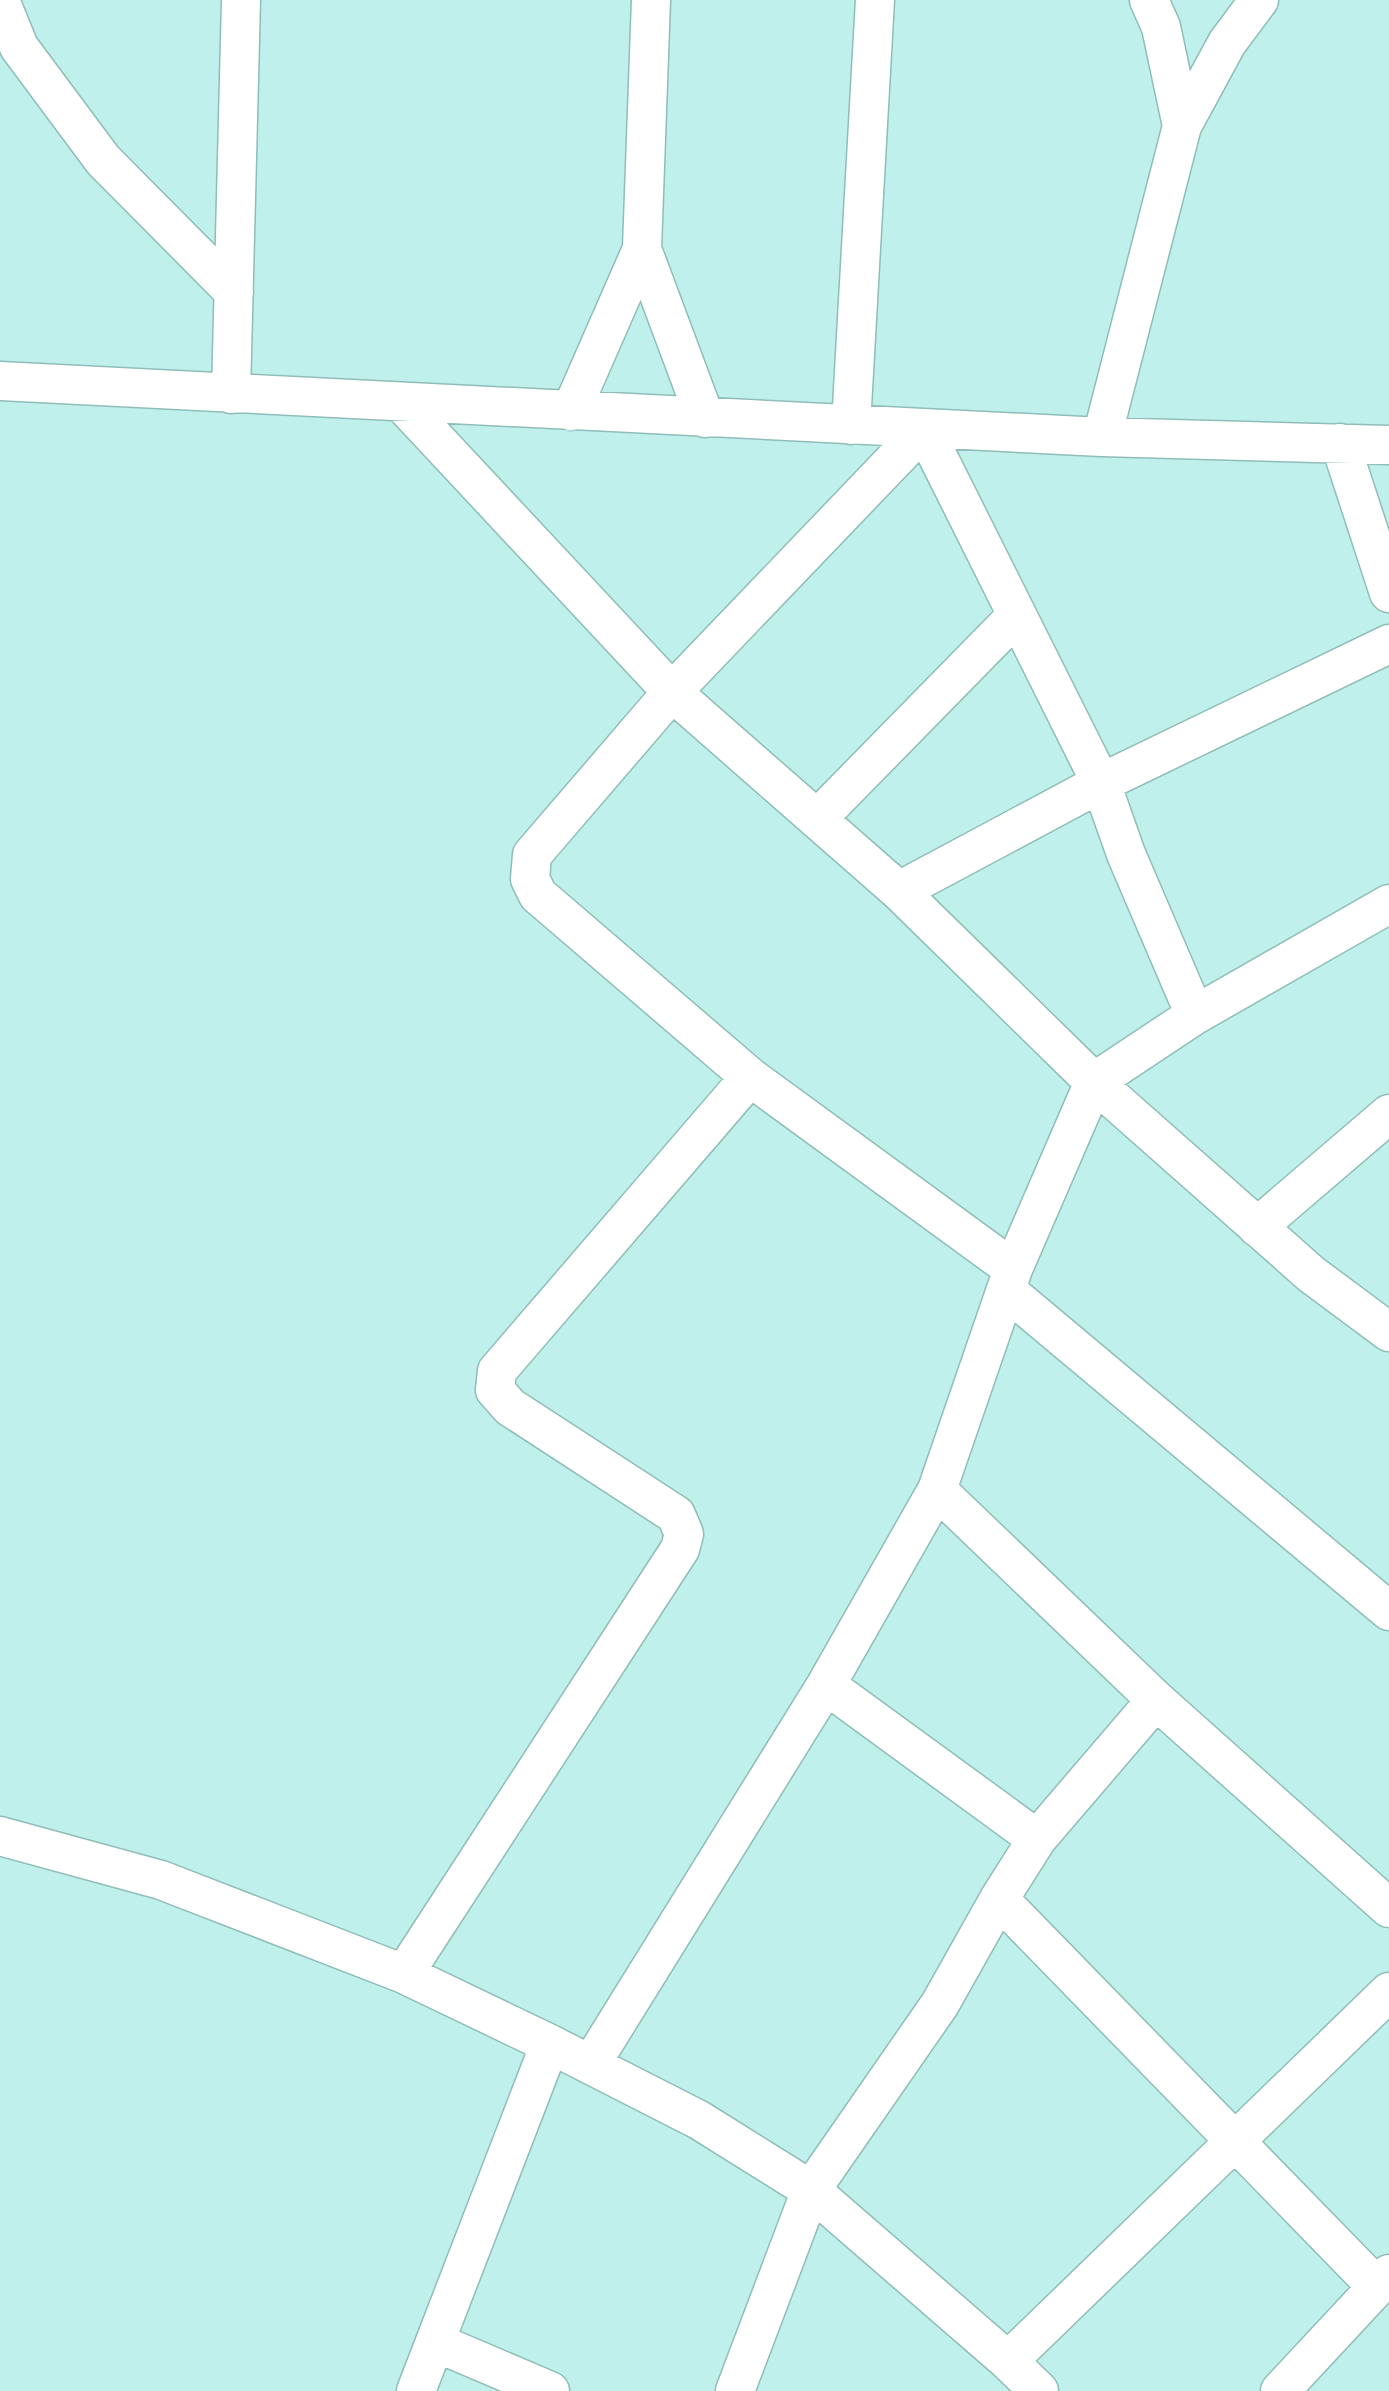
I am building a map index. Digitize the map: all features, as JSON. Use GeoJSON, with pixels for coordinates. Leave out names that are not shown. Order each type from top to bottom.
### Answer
{"type":"FeatureCollection","features":[{"type":"Feature","properties":{"kind":"street"},"geometry":{"type":"LineString","coordinates":[[0,0],[19,47],[103,160],[234,292]]}},
{"type":"Feature","properties":{"kind":"street"},"geometry":{"type":"LineString","coordinates":[[231,394],[241,0]]}},
{"type":"Feature","properties":{"kind":"street"},"geometry":{"type":"LineString","coordinates":[[571,411],[642,249],[651,0]]}},
{"type":"Feature","properties":{"kind":"street"},"geometry":{"type":"LineString","coordinates":[[851,425],[875,0]]}},
{"type":"Feature","properties":{"kind":"street"},"geometry":{"type":"LineString","coordinates":[[1149,0],[1161,27],[1182,126]]}},
{"type":"Feature","properties":{"kind":"street"},"geometry":{"type":"LineString","coordinates":[[1102,437],[1182,126],[1227,43],[1259,0]]}},
{"type":"Feature","properties":{"kind":"street"},"geometry":{"type":"LineString","coordinates":[[642,249],[705,418]]}},
{"type":"Feature","properties":{"kind":"street"},"geometry":{"type":"LineString","coordinates":[[0,381],[924,429],[1389,445]]}},
{"type":"Feature","properties":{"kind":"street"},"geometry":{"type":"LineString","coordinates":[[402,402],[671,692],[899,891],[1094,1082],[1311,1274],[1389,1332]]}},
{"type":"Feature","properties":{"kind":"street"},"geometry":{"type":"LineString","coordinates":[[924,429],[671,692],[532,855],[530,879],[538,895],[750,1077],[1010,1280],[1389,1611]]}},
{"type":"Feature","properties":{"kind":"street"},"geometry":{"type":"LineString","coordinates":[[924,429],[1101,783],[1126,854],[1195,1015]]}},
{"type":"Feature","properties":{"kind":"street"},"geometry":{"type":"LineString","coordinates":[[1340,443],[1389,593]]}},
{"type":"Feature","properties":{"kind":"street"},"geometry":{"type":"LineString","coordinates":[[817,819],[1017,615]]}},
{"type":"Feature","properties":{"kind":"street"},"geometry":{"type":"LineString","coordinates":[[899,891],[1101,783],[1389,644]]}},
{"type":"Feature","properties":{"kind":"street"},"geometry":{"type":"LineString","coordinates":[[591,2064],[826,1685],[937,1490],[1010,1280],[1094,1082],[1195,1015],[1389,904]]}},
{"type":"Feature","properties":{"kind":"street"},"geometry":{"type":"LineString","coordinates":[[404,1974],[680,1549],[684,1534],[676,1516],[510,1406],[495,1390],[497,1371],[750,1077]]}},
{"type":"Feature","properties":{"kind":"street"},"geometry":{"type":"LineString","coordinates":[[1257,1227],[1389,1114]]}},
{"type":"Feature","properties":{"kind":"street"},"geometry":{"type":"LineString","coordinates":[[937,1490],[1156,1700],[1389,1908]]}},
{"type":"Feature","properties":{"kind":"street"},"geometry":{"type":"LineString","coordinates":[[826,1685],[1037,1839]]}},
{"type":"Feature","properties":{"kind":"street"},"geometry":{"type":"LineString","coordinates":[[735,2391],[811,2190],[940,2004],[999,1899],[1037,1839],[1156,1700]]}},
{"type":"Feature","properties":{"kind":"street"},"geometry":{"type":"LineString","coordinates":[[0,1836],[162,1880],[404,1974],[551,2044],[699,2120],[811,2190],[1039,2391]]}},
{"type":"Feature","properties":{"kind":"street"},"geometry":{"type":"LineString","coordinates":[[999,1899],[1236,2141],[1383,2280],[1280,2391]]}},
{"type":"Feature","properties":{"kind":"street"},"geometry":{"type":"LineString","coordinates":[[1008,2361],[1389,1992]]}},
{"type":"Feature","properties":{"kind":"street"},"geometry":{"type":"LineString","coordinates":[[416,2391],[551,2044]]}},
{"type":"Feature","properties":{"kind":"street"},"geometry":{"type":"LineString","coordinates":[[435,2343],[550,2391]]}}]}
